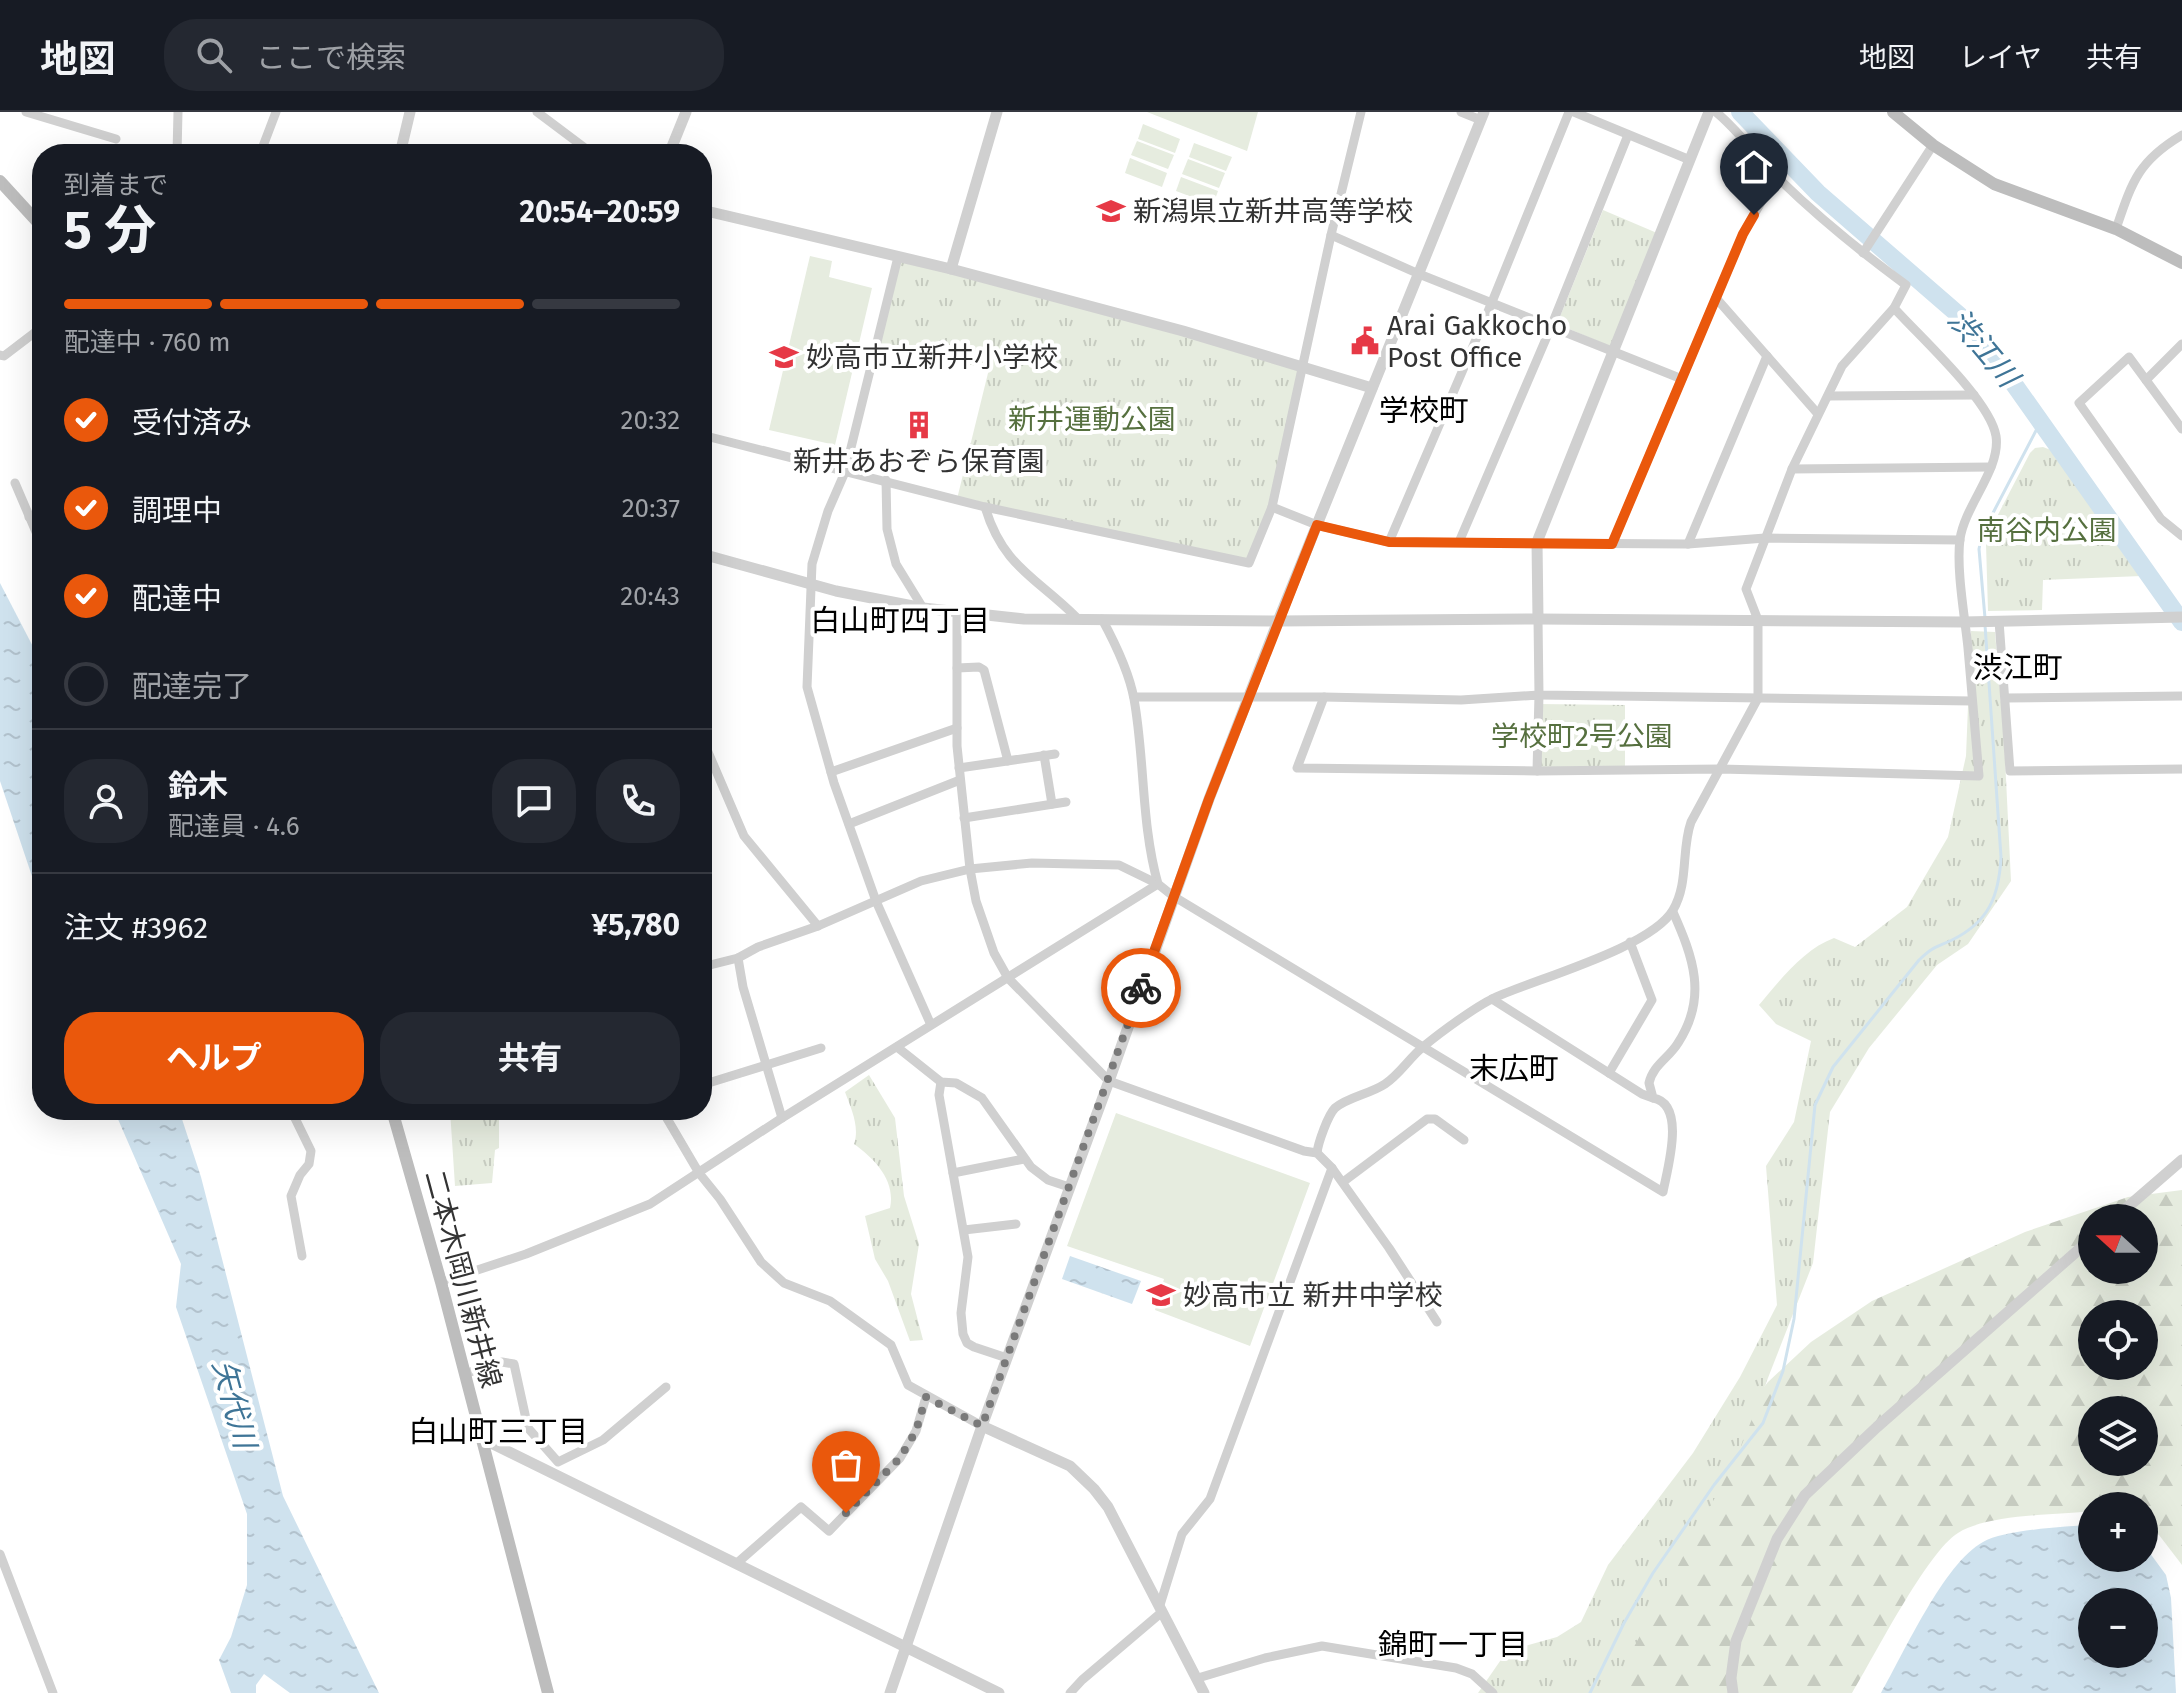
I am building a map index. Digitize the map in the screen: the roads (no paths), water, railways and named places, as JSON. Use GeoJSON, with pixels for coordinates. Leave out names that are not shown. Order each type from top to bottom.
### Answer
{"type":"FeatureCollection","features":[{"type":"Feature","properties":{"kind":"main road"},"geometry":{"type":"LineString","coordinates":[[1893,112],[1933,145],[1994,184],[2116,229],[2182,263]]}},
{"type":"Feature","properties":{"kind":"main road"},"geometry":{"type":"LineString","coordinates":[[0,181],[32,216]]}},
{"type":"Feature","properties":{"kind":"main road","name":"二本木岡川新井線"},"geometry":{"type":"LineString","coordinates":[[395,1120],[441,1282],[548,1693]]}},
{"type":"Feature","properties":{"kind":"street"},"geometry":{"type":"LineString","coordinates":[[26,112],[116,139]]}},
{"type":"Feature","properties":{"kind":"street"},"geometry":{"type":"LineString","coordinates":[[177,144],[178,112]]}},
{"type":"Feature","properties":{"kind":"street"},"geometry":{"type":"LineString","coordinates":[[264,144],[276,112]]}},
{"type":"Feature","properties":{"kind":"street"},"geometry":{"type":"LineString","coordinates":[[402,144],[410,112]]}},
{"type":"Feature","properties":{"kind":"street"},"geometry":{"type":"LineString","coordinates":[[537,112],[580,144]]}},
{"type":"Feature","properties":{"kind":"street"},"geometry":{"type":"LineString","coordinates":[[673,144],[686,112]]}},
{"type":"Feature","properties":{"kind":"street"},"geometry":{"type":"LineString","coordinates":[[951,269],[997,112]]}},
{"type":"Feature","properties":{"kind":"street"},"geometry":{"type":"LineString","coordinates":[[712,438],[985,507],[1249,563],[1272,507],[1361,112]]}},
{"type":"Feature","properties":{"kind":"street"},"geometry":{"type":"LineString","coordinates":[[890,1693],[982,1426],[1109,1081],[1173,896],[1278,621],[1483,116],[1461,112]]}},
{"type":"Feature","properties":{"kind":"street"},"geometry":{"type":"LineString","coordinates":[[1389,542],[1571,112],[1690,160]]}},
{"type":"Feature","properties":{"kind":"street"},"geometry":{"type":"LineString","coordinates":[[1537,771],[1537,542],[1709,112]]}},
{"type":"Feature","properties":{"kind":"street"},"geometry":{"type":"LineString","coordinates":[[1317,1153],[1318,1143],[1335,1108],[1386,1084],[1424,1046],[1492,999],[1579,966],[1630,942],[1658,926],[1673,912],[1684,871],[1688,830],[1758,698],[1758,620],[1746,589],[1792,469],[1842,366],[1894,308],[1906,285],[1826,224],[1776,176],[1735,127],[1716,112]]}},
{"type":"Feature","properties":{"kind":"street"},"geometry":{"type":"LineString","coordinates":[[1459,542],[1551,327],[1628,135]]}},
{"type":"Feature","properties":{"kind":"street"},"geometry":{"type":"LineString","coordinates":[[2116,229],[2135,177],[2158,149],[2182,135]]}},
{"type":"Feature","properties":{"kind":"street"},"geometry":{"type":"LineString","coordinates":[[1865,251],[1933,145]]}},
{"type":"Feature","properties":{"kind":"street"},"geometry":{"type":"LineString","coordinates":[[1612,544],[1743,234],[1776,176]]}},
{"type":"Feature","properties":{"kind":"street"},"geometry":{"type":"LineString","coordinates":[[712,212],[951,269],[1183,331],[1372,388]]}},
{"type":"Feature","properties":{"kind":"street"},"geometry":{"type":"LineString","coordinates":[[1331,235],[1419,274],[1682,379]]}},
{"type":"Feature","properties":{"kind":"street"},"geometry":{"type":"LineString","coordinates":[[898,257],[845,472],[812,564],[807,687],[831,772],[876,901],[931,1025]]}},
{"type":"Feature","properties":{"kind":"street"},"geometry":{"type":"LineString","coordinates":[[1716,298],[1818,414]]}},
{"type":"Feature","properties":{"kind":"street"},"geometry":{"type":"LineString","coordinates":[[1324,697],[1297,768],[1537,771],[1720,769],[1979,776],[1960,540],[1968,511],[1991,467],[1996,436],[1987,414],[1974,395],[1894,308]]}},
{"type":"Feature","properties":{"kind":"street"},"geometry":{"type":"LineString","coordinates":[[0,355],[4,356],[32,335]]}},
{"type":"Feature","properties":{"kind":"street"},"geometry":{"type":"LineString","coordinates":[[2146,380],[2182,344]]}},
{"type":"Feature","properties":{"kind":"street"},"geometry":{"type":"LineString","coordinates":[[1688,544],[1767,356]]}},
{"type":"Feature","properties":{"kind":"street"},"geometry":{"type":"LineString","coordinates":[[2182,429],[2129,357],[2079,403],[2161,519],[2182,536]]}},
{"type":"Feature","properties":{"kind":"street"},"geometry":{"type":"LineString","coordinates":[[1828,396],[1974,395]]}},
{"type":"Feature","properties":{"kind":"street"},"geometry":{"type":"LineString","coordinates":[[1792,469],[1991,467]]}},
{"type":"Feature","properties":{"kind":"street"},"geometry":{"type":"LineString","coordinates":[[886,480],[887,529],[896,564],[923,608]]}},
{"type":"Feature","properties":{"kind":"street"},"geometry":{"type":"LineString","coordinates":[[15,483],[32,524]]}},
{"type":"Feature","properties":{"kind":"street"},"geometry":{"type":"LineString","coordinates":[[985,507],[993,533],[1014,562],[1076,617]]}},
{"type":"Feature","properties":{"kind":"street"},"geometry":{"type":"LineString","coordinates":[[1272,507],[1317,525],[1389,542],[1688,544],[1765,538],[1960,540]]}},
{"type":"Feature","properties":{"kind":"street"},"geometry":{"type":"LineString","coordinates":[[712,557],[810,584],[923,608],[1024,619],[1968,622],[2182,617]]}},
{"type":"Feature","properties":{"kind":"street"},"geometry":{"type":"LineString","coordinates":[[957,612],[959,768],[970,869],[976,901],[994,953],[1008,978],[1109,1081],[1317,1153],[1343,1182],[1437,1322]]}},
{"type":"Feature","properties":{"kind":"street"},"geometry":{"type":"LineString","coordinates":[[1102,619],[1117,647],[1134,697],[1149,844],[1158,884]]}},
{"type":"Feature","properties":{"kind":"street"},"geometry":{"type":"LineString","coordinates":[[1997,620],[2010,771],[2182,769]]}},
{"type":"Feature","properties":{"kind":"street"},"geometry":{"type":"LineString","coordinates":[[957,668],[979,667],[984,670],[1008,761]]}},
{"type":"Feature","properties":{"kind":"street"},"geometry":{"type":"LineString","coordinates":[[1134,697],[1461,700],[1539,695],[1972,701]]}},
{"type":"Feature","properties":{"kind":"street"},"geometry":{"type":"LineString","coordinates":[[2006,698],[2182,696]]}},
{"type":"Feature","properties":{"kind":"street"},"geometry":{"type":"LineString","coordinates":[[831,772],[957,728]]}},
{"type":"Feature","properties":{"kind":"street"},"geometry":{"type":"LineString","coordinates":[[959,768],[1049,755],[1052,804]]}},
{"type":"Feature","properties":{"kind":"street"},"geometry":{"type":"LineString","coordinates":[[712,761],[744,836],[818,926]]}},
{"type":"Feature","properties":{"kind":"street"},"geometry":{"type":"LineString","coordinates":[[849,824],[960,780]]}},
{"type":"Feature","properties":{"kind":"street"},"geometry":{"type":"LineString","coordinates":[[964,818],[1066,802]]}},
{"type":"Feature","properties":{"kind":"street"},"geometry":{"type":"LineString","coordinates":[[712,964],[738,958],[921,881],[970,869],[1032,863],[1119,865],[1158,884],[1173,896],[1663,1192],[1673,1134],[1668,1109],[1660,1100],[1609,1073],[1492,999]]}},
{"type":"Feature","properties":{"kind":"street"},"geometry":{"type":"LineString","coordinates":[[441,1282],[526,1254],[650,1204],[782,1118],[1158,884]]}},
{"type":"Feature","properties":{"kind":"street"},"geometry":{"type":"LineString","coordinates":[[1653,1098],[1649,1083],[1651,1076],[1677,1044],[1690,1021],[1695,999],[1696,983],[1687,944],[1673,912]]}},
{"type":"Feature","properties":{"kind":"street"},"geometry":{"type":"LineString","coordinates":[[1609,1073],[1652,1000],[1630,942]]}},
{"type":"Feature","properties":{"kind":"street"},"geometry":{"type":"LineString","coordinates":[[738,958],[743,987],[782,1118]]}},
{"type":"Feature","properties":{"kind":"street"},"geometry":{"type":"LineString","coordinates":[[897,1047],[941,1082],[956,1083],[982,1098],[1031,1167],[1048,1180],[1069,1187]]}},
{"type":"Feature","properties":{"kind":"street"},"geometry":{"type":"LineString","coordinates":[[712,1082],[821,1048]]}},
{"type":"Feature","properties":{"kind":"street"},"geometry":{"type":"LineString","coordinates":[[941,1082],[939,1095],[968,1257],[961,1313],[963,1334],[967,1343],[974,1347],[1007,1358]]}},
{"type":"Feature","properties":{"kind":"street"},"geometry":{"type":"LineString","coordinates":[[1343,1182],[1427,1119],[1435,1119],[1464,1140]]}},
{"type":"Feature","properties":{"kind":"street"},"geometry":{"type":"LineString","coordinates":[[296,1120],[311,1151],[309,1164],[300,1175],[291,1196],[302,1256]]}},
{"type":"Feature","properties":{"kind":"street"},"geometry":{"type":"LineString","coordinates":[[668,1120],[699,1173],[761,1262],[784,1283],[830,1301],[891,1345],[908,1385],[926,1397],[1070,1466],[1094,1489],[1108,1507],[1204,1693]]}},
{"type":"Feature","properties":{"kind":"street"},"geometry":{"type":"LineString","coordinates":[[953,1173],[1024,1159]]}},
{"type":"Feature","properties":{"kind":"street"},"geometry":{"type":"LineString","coordinates":[[2131,1204],[2182,1160]]}},
{"type":"Feature","properties":{"kind":"street"},"geometry":{"type":"LineString","coordinates":[[1070,1693],[1161,1609],[1182,1534],[1210,1499],[1332,1168]]}},
{"type":"Feature","properties":{"kind":"street"},"geometry":{"type":"LineString","coordinates":[[964,1230],[1016,1224]]}},
{"type":"Feature","properties":{"kind":"street"},"geometry":{"type":"LineString","coordinates":[[1733,1693],[1731,1678],[1736,1641],[1777,1539],[1805,1495],[1877,1427],[2078,1250]]}},
{"type":"Feature","properties":{"kind":"street"},"geometry":{"type":"LineString","coordinates":[[464,1374],[502,1362],[514,1364],[528,1428],[558,1462]]}},
{"type":"Feature","properties":{"kind":"street"},"geometry":{"type":"LineString","coordinates":[[553,1474],[558,1462],[603,1440],[666,1387]]}},
{"type":"Feature","properties":{"kind":"street"},"geometry":{"type":"LineString","coordinates":[[736,1564],[801,1507],[829,1531],[900,1458],[916,1431],[926,1397]]}},
{"type":"Feature","properties":{"kind":"street"},"geometry":{"type":"LineString","coordinates":[[481,1438],[999,1693]]}},
{"type":"Feature","properties":{"kind":"street"},"geometry":{"type":"LineString","coordinates":[[0,1554],[53,1693]]}},
{"type":"Feature","properties":{"kind":"street"},"geometry":{"type":"LineString","coordinates":[[1198,1678],[1265,1658],[1322,1646],[1456,1668],[1472,1674],[1493,1693]]}},
{"type":"Feature","properties":{"kind":"water"},"geometry":{"type":"Polygon","coordinates":[[[0,583],[32,645],[32,876],[0,781],[0,583]]]}},
{"type":"Feature","properties":{"kind":"water","name":"矢代川"},"geometry":{"type":"Polygon","coordinates":[[[118,1120],[182,1120],[201,1177],[283,1496],[379,1693],[290,1693],[264,1674],[256,1685],[256,1693],[231,1693],[219,1660],[231,1637],[247,1585],[247,1514],[176,1307],[181,1264],[118,1120]]]}},
{"type":"Feature","properties":{"kind":"water"},"geometry":{"type":"Polygon","coordinates":[[[1070,1256],[1141,1281],[1132,1304],[1062,1279],[1070,1256]]]}},
{"type":"Feature","properties":{"kind":"water"},"geometry":{"type":"Polygon","coordinates":[[[2078,1526],[2078,1572],[2158,1572],[2158,1564],[2166,1575],[2171,1598],[2176,1693],[1881,1693],[1940,1588],[1968,1553],[1993,1538],[2036,1529],[2078,1526]]]}},
{"type":"Feature","properties":{"kind":"waterway","name":"渋江川"},"geometry":{"type":"LineString","coordinates":[[1740,112],[1818,193],[1975,329],[2182,622]]}},
{"type":"Feature","properties":{"kind":"waterway"},"geometry":{"type":"LineString","coordinates":[[1985,618],[1979,549],[1982,534],[2041,421]]}},
{"type":"Feature","properties":{"kind":"waterway"},"geometry":{"type":"LineString","coordinates":[[1590,1693],[1624,1623],[1653,1573],[1714,1485],[1763,1423],[1783,1371],[1794,1319],[1815,1105],[1833,1067],[1919,960],[1975,925],[1994,896],[2001,857],[1985,625]]}},
{"type":"Feature","properties":{"kind":"place","name":"新潟県立新井高等学校"},"geometry":{"type":"Point","coordinates":[1111,211]}},
{"type":"Feature","properties":{"kind":"place","name":"Arai Gakkocho Post Office"},"geometry":{"type":"Point","coordinates":[1365,341]}},
{"type":"Feature","properties":{"kind":"place","name":"妙高市立新井小学校"},"geometry":{"type":"Point","coordinates":[784,357]}},
{"type":"Feature","properties":{"kind":"place","name":"新井あおぞら保育園"},"geometry":{"type":"Point","coordinates":[919,425]}},
{"type":"Feature","properties":{"kind":"place","name":"妙高市立 新井中学校"},"geometry":{"type":"Point","coordinates":[1161,1295]}},
{"type":"Feature","properties":{"kind":"district","name":"学校町"},"geometry":{"type":"Point","coordinates":[1424,411]}},
{"type":"Feature","properties":{"kind":"district","name":"白山町四丁目"},"geometry":{"type":"Point","coordinates":[900,621]}},
{"type":"Feature","properties":{"kind":"district","name":"渋江町"},"geometry":{"type":"Point","coordinates":[2018,668]}},
{"type":"Feature","properties":{"kind":"district","name":"末広町"},"geometry":{"type":"Point","coordinates":[1514,1069]}},
{"type":"Feature","properties":{"kind":"district","name":"白山町三丁目"},"geometry":{"type":"Point","coordinates":[498,1432]}},
{"type":"Feature","properties":{"kind":"district","name":"錦町一丁目"},"geometry":{"type":"Point","coordinates":[1453,1645]}},
{"type":"Feature","properties":{"kind":"park label","name":"新井運動公園"},"geometry":{"type":"Point","coordinates":[1092,419]}},
{"type":"Feature","properties":{"kind":"park label","name":"南谷内公園"},"geometry":{"type":"Point","coordinates":[2047,530]}},
{"type":"Feature","properties":{"kind":"park label","name":"学校町2号公園"},"geometry":{"type":"Point","coordinates":[1582,736]}}]}
